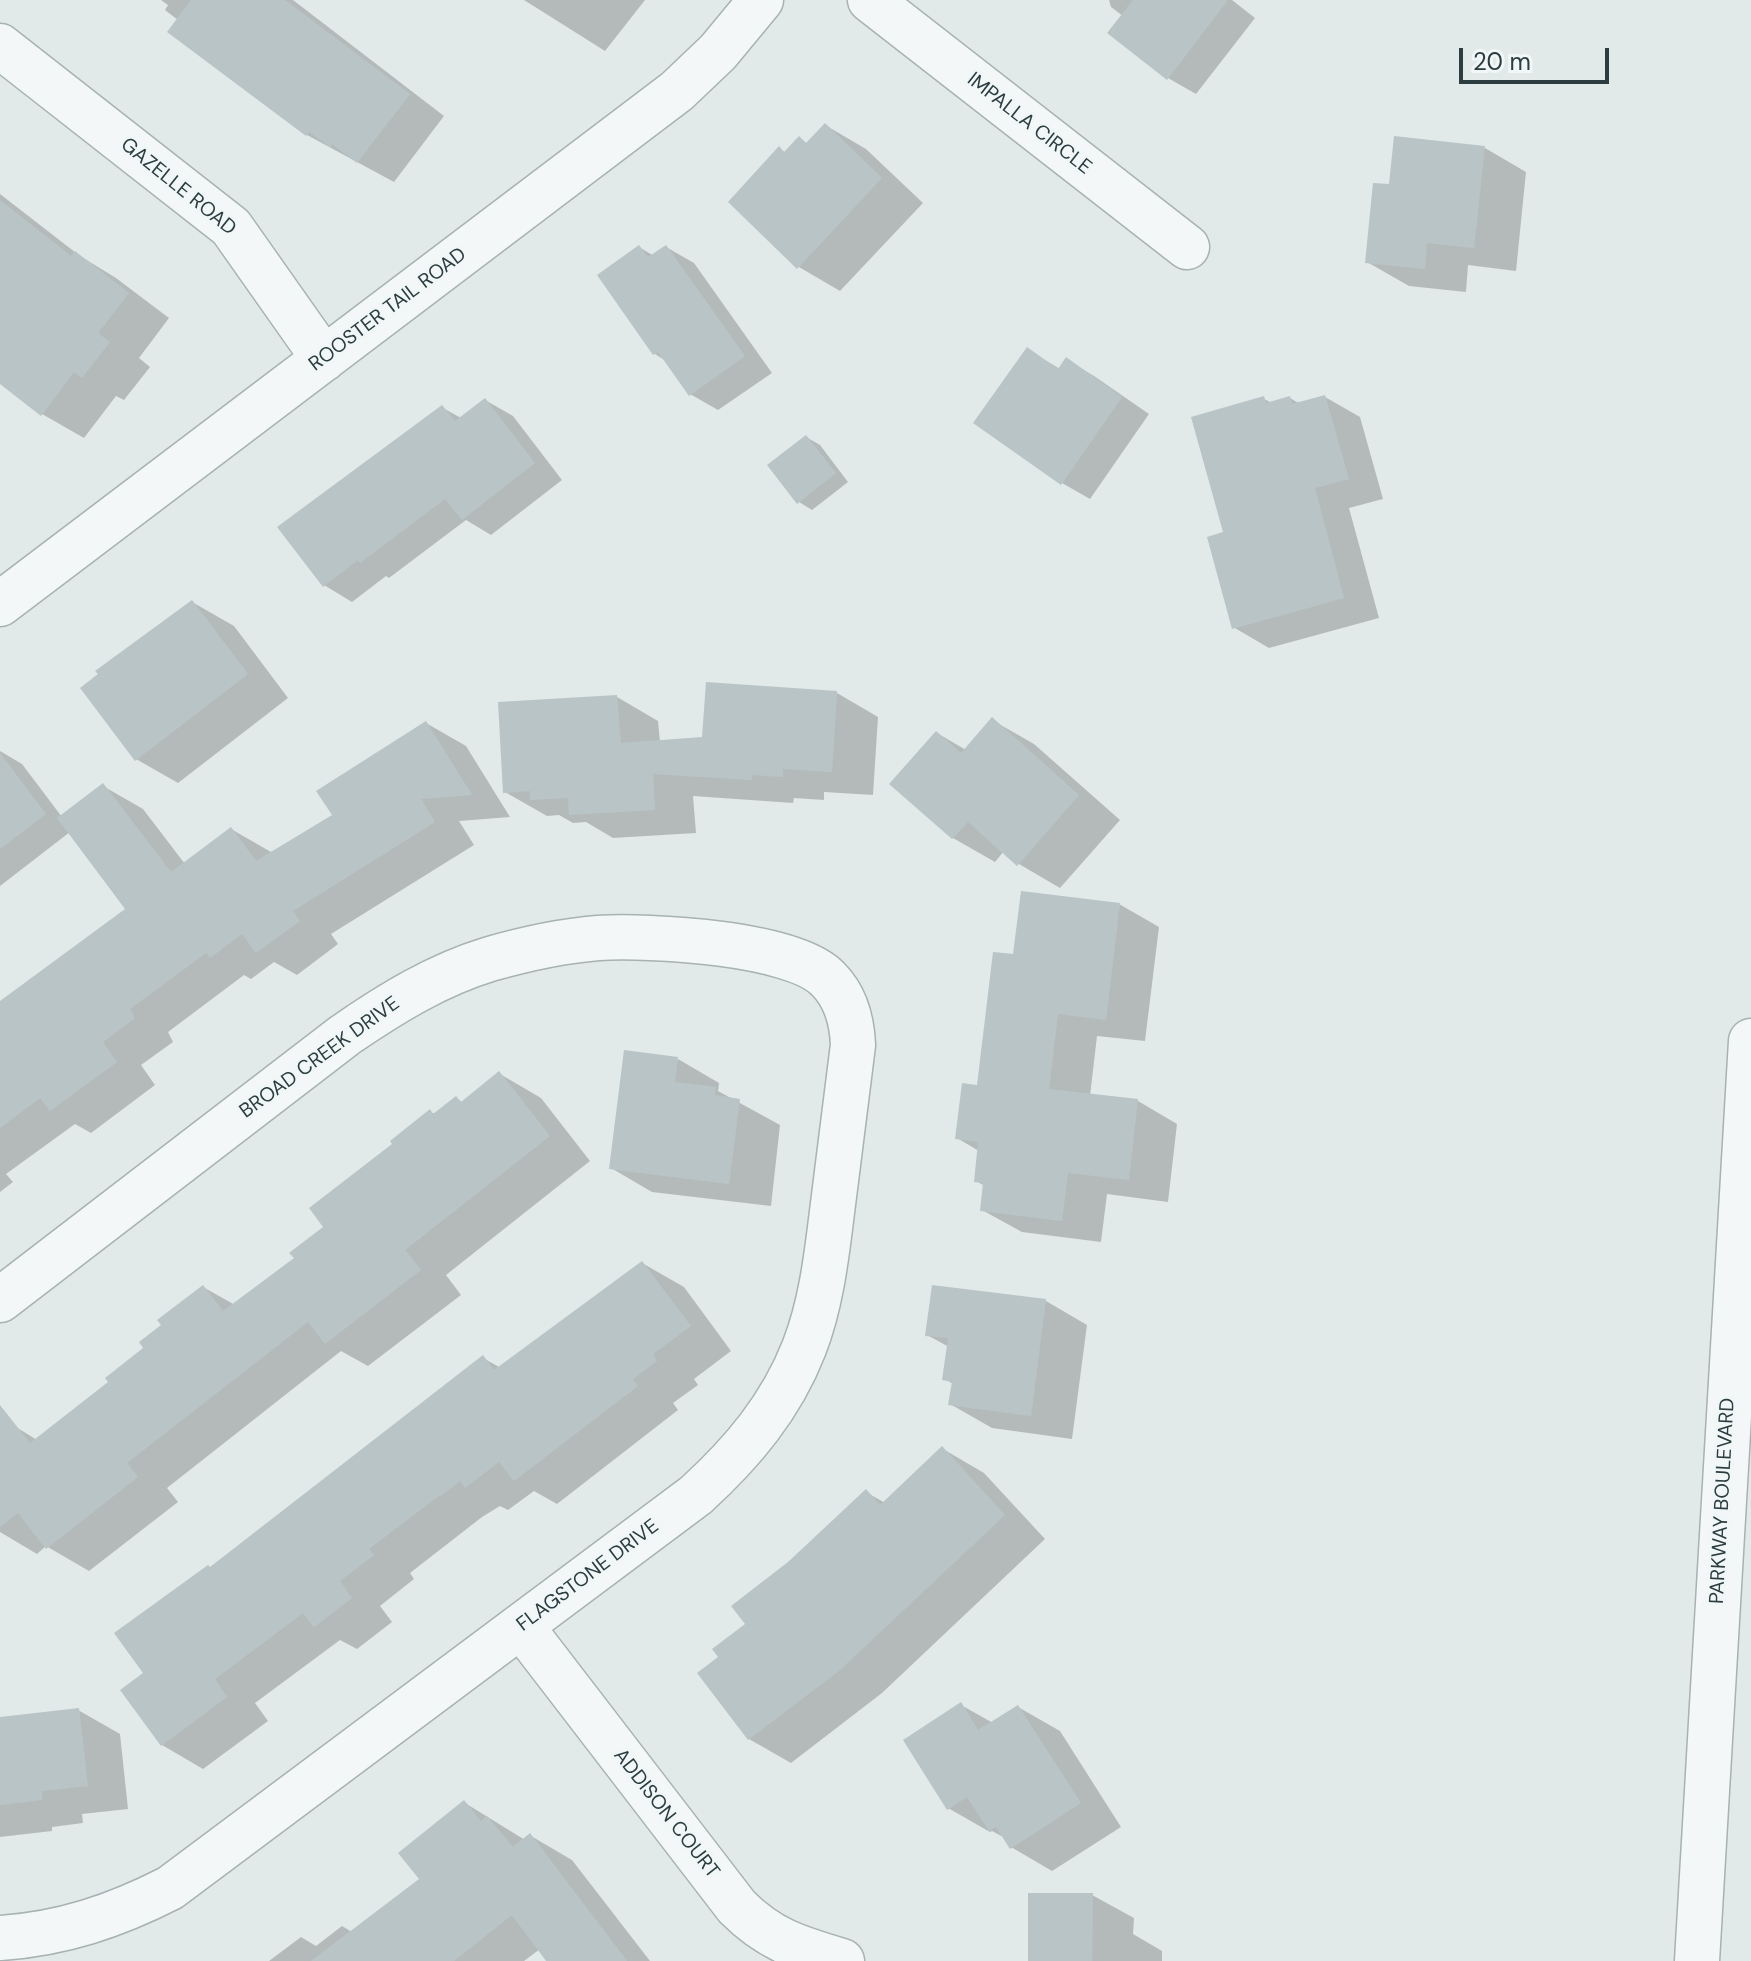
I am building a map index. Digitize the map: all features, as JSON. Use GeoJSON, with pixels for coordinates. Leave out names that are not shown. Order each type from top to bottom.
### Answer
{"type":"FeatureCollection","features":[{"type":"Feature","properties":{"kind":"street","name":"ROOSTER TAIL ROAD"},"geometry":{"type":"LineString","coordinates":[[0,604],[677,91],[718,52],[761,0]]}},
{"type":"Feature","properties":{"kind":"street","name":"IMPALLA CIRCLE"},"geometry":{"type":"LineString","coordinates":[[870,0],[1187,247]]}},
{"type":"Feature","properties":{"kind":"street","name":"GAZELLE ROAD"},"geometry":{"type":"LineString","coordinates":[[0,46],[231,227],[324,359]]}},
{"type":"Feature","properties":{"kind":"street","name":"BROAD CREEK DRIVE"},"geometry":{"type":"LineString","coordinates":[[0,1300],[345,1035],[389,1005],[438,979],[488,960],[541,946],[596,938],[653,938],[790,957],[806,963],[827,978]]}},
{"type":"Feature","properties":{"kind":"street","name":"FLAGSTONE DRIVE"},"geometry":{"type":"LineString","coordinates":[[0,1938],[34,1936],[82,1926],[128,1910],[170,1888],[696,1495],[730,1464],[760,1428],[785,1389],[804,1347],[818,1303],[853,1045],[846,1004],[827,978]]}},
{"type":"Feature","properties":{"kind":"street","name":"PARKWAY BOULEVARD"},"geometry":{"type":"LineString","coordinates":[[1697,1961],[1751,1041]]}},
{"type":"Feature","properties":{"kind":"street","name":"ADDISON COURT"},"geometry":{"type":"LineString","coordinates":[[521,1626],[737,1907],[754,1924],[774,1937],[794,1947],[842,1961]]}},
{"type":"Feature","properties":{"kind":"building"},"geometry":{"type":"Polygon","coordinates":[[[191,0],[285,0],[410,94],[357,163],[332,144],[330,147],[309,132],[306,136],[167,32],[191,0]]]}},
{"type":"Feature","properties":{"kind":"building"},"geometry":{"type":"Polygon","coordinates":[[[1133,0],[1228,0],[1167,80],[1107,33],[1133,0]]]}},
{"type":"Feature","properties":{"kind":"building"},"geometry":{"type":"Polygon","coordinates":[[[825,123],[882,178],[797,269],[728,202],[779,146],[784,152],[799,136],[806,143],[825,123]]]}},
{"type":"Feature","properties":{"kind":"building"},"geometry":{"type":"Polygon","coordinates":[[[1394,136],[1485,146],[1474,248],[1427,243],[1425,269],[1365,263],[1373,183],[1389,184],[1394,136]]]}},
{"type":"Feature","properties":{"kind":"building"},"geometry":{"type":"Polygon","coordinates":[[[0,200],[71,256],[75,251],[129,293],[98,333],[110,342],[82,378],[74,372],[41,416],[0,384],[0,200]]]}},
{"type":"Feature","properties":{"kind":"building"},"geometry":{"type":"Polygon","coordinates":[[[639,245],[648,257],[666,245],[745,356],[689,396],[658,352],[653,355],[597,275],[639,245]]]}},
{"type":"Feature","properties":{"kind":"building"},"geometry":{"type":"Polygon","coordinates":[[[1027,347],[1058,369],[1066,357],[1122,397],[1061,485],[973,423],[1027,347]]]}},
{"type":"Feature","properties":{"kind":"building"},"geometry":{"type":"Polygon","coordinates":[[[1325,395],[1349,479],[1315,488],[1344,598],[1232,629],[1207,537],[1223,532],[1191,417],[1264,396],[1266,403],[1290,396],[1292,404],[1325,395]]]}},
{"type":"Feature","properties":{"kind":"building"},"geometry":{"type":"Polygon","coordinates":[[[485,398],[535,463],[462,520],[445,499],[323,587],[277,527],[442,405],[455,421],[485,398]]]}},
{"type":"Feature","properties":{"kind":"building"},"geometry":{"type":"Polygon","coordinates":[[[806,435],[836,473],[797,504],[767,465],[806,435]]]}},
{"type":"Feature","properties":{"kind":"building"},"geometry":{"type":"Polygon","coordinates":[[[192,600],[248,674],[135,761],[80,688],[98,674],[95,671],[192,600]]]}},
{"type":"Feature","properties":{"kind":"building"},"geometry":{"type":"Polygon","coordinates":[[[706,682],[837,691],[832,772],[783,769],[783,777],[752,775],[752,780],[653,774],[655,810],[569,815],[568,798],[530,800],[530,791],[503,793],[498,702],[617,695],[621,743],[702,737],[706,682]]]}},
{"type":"Feature","properties":{"kind":"building"},"geometry":{"type":"Polygon","coordinates":[[[992,717],[1079,795],[1017,866],[968,822],[952,839],[889,784],[936,731],[961,753],[992,717]]]}},
{"type":"Feature","properties":{"kind":"building"},"geometry":{"type":"Polygon","coordinates":[[[426,721],[472,795],[421,799],[435,822],[293,911],[300,921],[256,953],[242,934],[210,958],[206,953],[130,1009],[135,1018],[103,1042],[117,1062],[50,1111],[40,1098],[0,1128],[0,1001],[125,909],[57,818],[103,783],[171,872],[231,827],[256,861],[332,815],[316,791],[426,721]]]}},
{"type":"Feature","properties":{"kind":"building"},"geometry":{"type":"Polygon","coordinates":[[[0,753],[46,814],[0,849],[0,753]]]}},
{"type":"Feature","properties":{"kind":"building"},"geometry":{"type":"Polygon","coordinates":[[[1021,891],[1120,903],[1106,1020],[1058,1014],[1049,1089],[1138,1099],[1129,1180],[1068,1173],[1062,1221],[980,1211],[983,1183],[974,1182],[978,1142],[955,1139],[962,1083],[977,1085],[993,952],[1013,954],[1021,891]]]}},
{"type":"Feature","properties":{"kind":"building"},"geometry":{"type":"Polygon","coordinates":[[[624,1050],[678,1057],[675,1082],[716,1087],[715,1095],[740,1099],[729,1184],[609,1169],[624,1050]]]}},
{"type":"Feature","properties":{"kind":"building"},"geometry":{"type":"Polygon","coordinates":[[[499,1071],[550,1136],[405,1250],[421,1270],[325,1344],[308,1322],[127,1463],[138,1477],[46,1549],[18,1513],[0,1527],[0,1405],[30,1443],[108,1382],[105,1378],[143,1348],[139,1342],[161,1325],[157,1320],[203,1285],[223,1311],[294,1258],[289,1253],[323,1227],[309,1208],[392,1144],[390,1141],[430,1109],[433,1114],[456,1096],[461,1102],[499,1071]]]}},
{"type":"Feature","properties":{"kind":"building"},"geometry":{"type":"Polygon","coordinates":[[[642,1261],[691,1326],[653,1354],[657,1361],[633,1379],[638,1386],[514,1481],[499,1462],[465,1488],[460,1481],[440,1495],[369,1549],[374,1555],[340,1581],[352,1598],[314,1627],[303,1613],[215,1679],[227,1697],[161,1746],[120,1690],[143,1673],[114,1633],[208,1565],[210,1567],[483,1355],[494,1370],[642,1261]]]}},
{"type":"Feature","properties":{"kind":"building"},"geometry":{"type":"Polygon","coordinates":[[[932,1285],[1046,1299],[1031,1416],[948,1405],[952,1382],[942,1380],[948,1338],[925,1336],[932,1285]]]}},
{"type":"Feature","properties":{"kind":"building"},"geometry":{"type":"Polygon","coordinates":[[[942,1446],[1005,1515],[840,1670],[748,1740],[697,1673],[718,1657],[712,1649],[745,1624],[731,1606],[788,1562],[866,1489],[880,1505],[942,1446]]]}},
{"type":"Feature","properties":{"kind":"building"},"geometry":{"type":"Polygon","coordinates":[[[961,1702],[978,1730],[1018,1705],[1081,1803],[1010,1849],[996,1827],[989,1831],[967,1797],[947,1810],[903,1740],[961,1702]]]}},
{"type":"Feature","properties":{"kind":"building"},"geometry":{"type":"Polygon","coordinates":[[[79,1708],[88,1786],[42,1791],[42,1800],[0,1805],[0,1717],[79,1708]]]}},
{"type":"Feature","properties":{"kind":"building"},"geometry":{"type":"Polygon","coordinates":[[[464,1800],[481,1821],[487,1816],[513,1847],[530,1833],[627,1961],[546,1961],[512,1915],[454,1961],[311,1961],[419,1879],[398,1853],[464,1800]]]}},
{"type":"Feature","properties":{"kind":"building"},"geometry":{"type":"Polygon","coordinates":[[[1028,1893],[1093,1893],[1092,1961],[1028,1961],[1028,1893]]]}}]}
